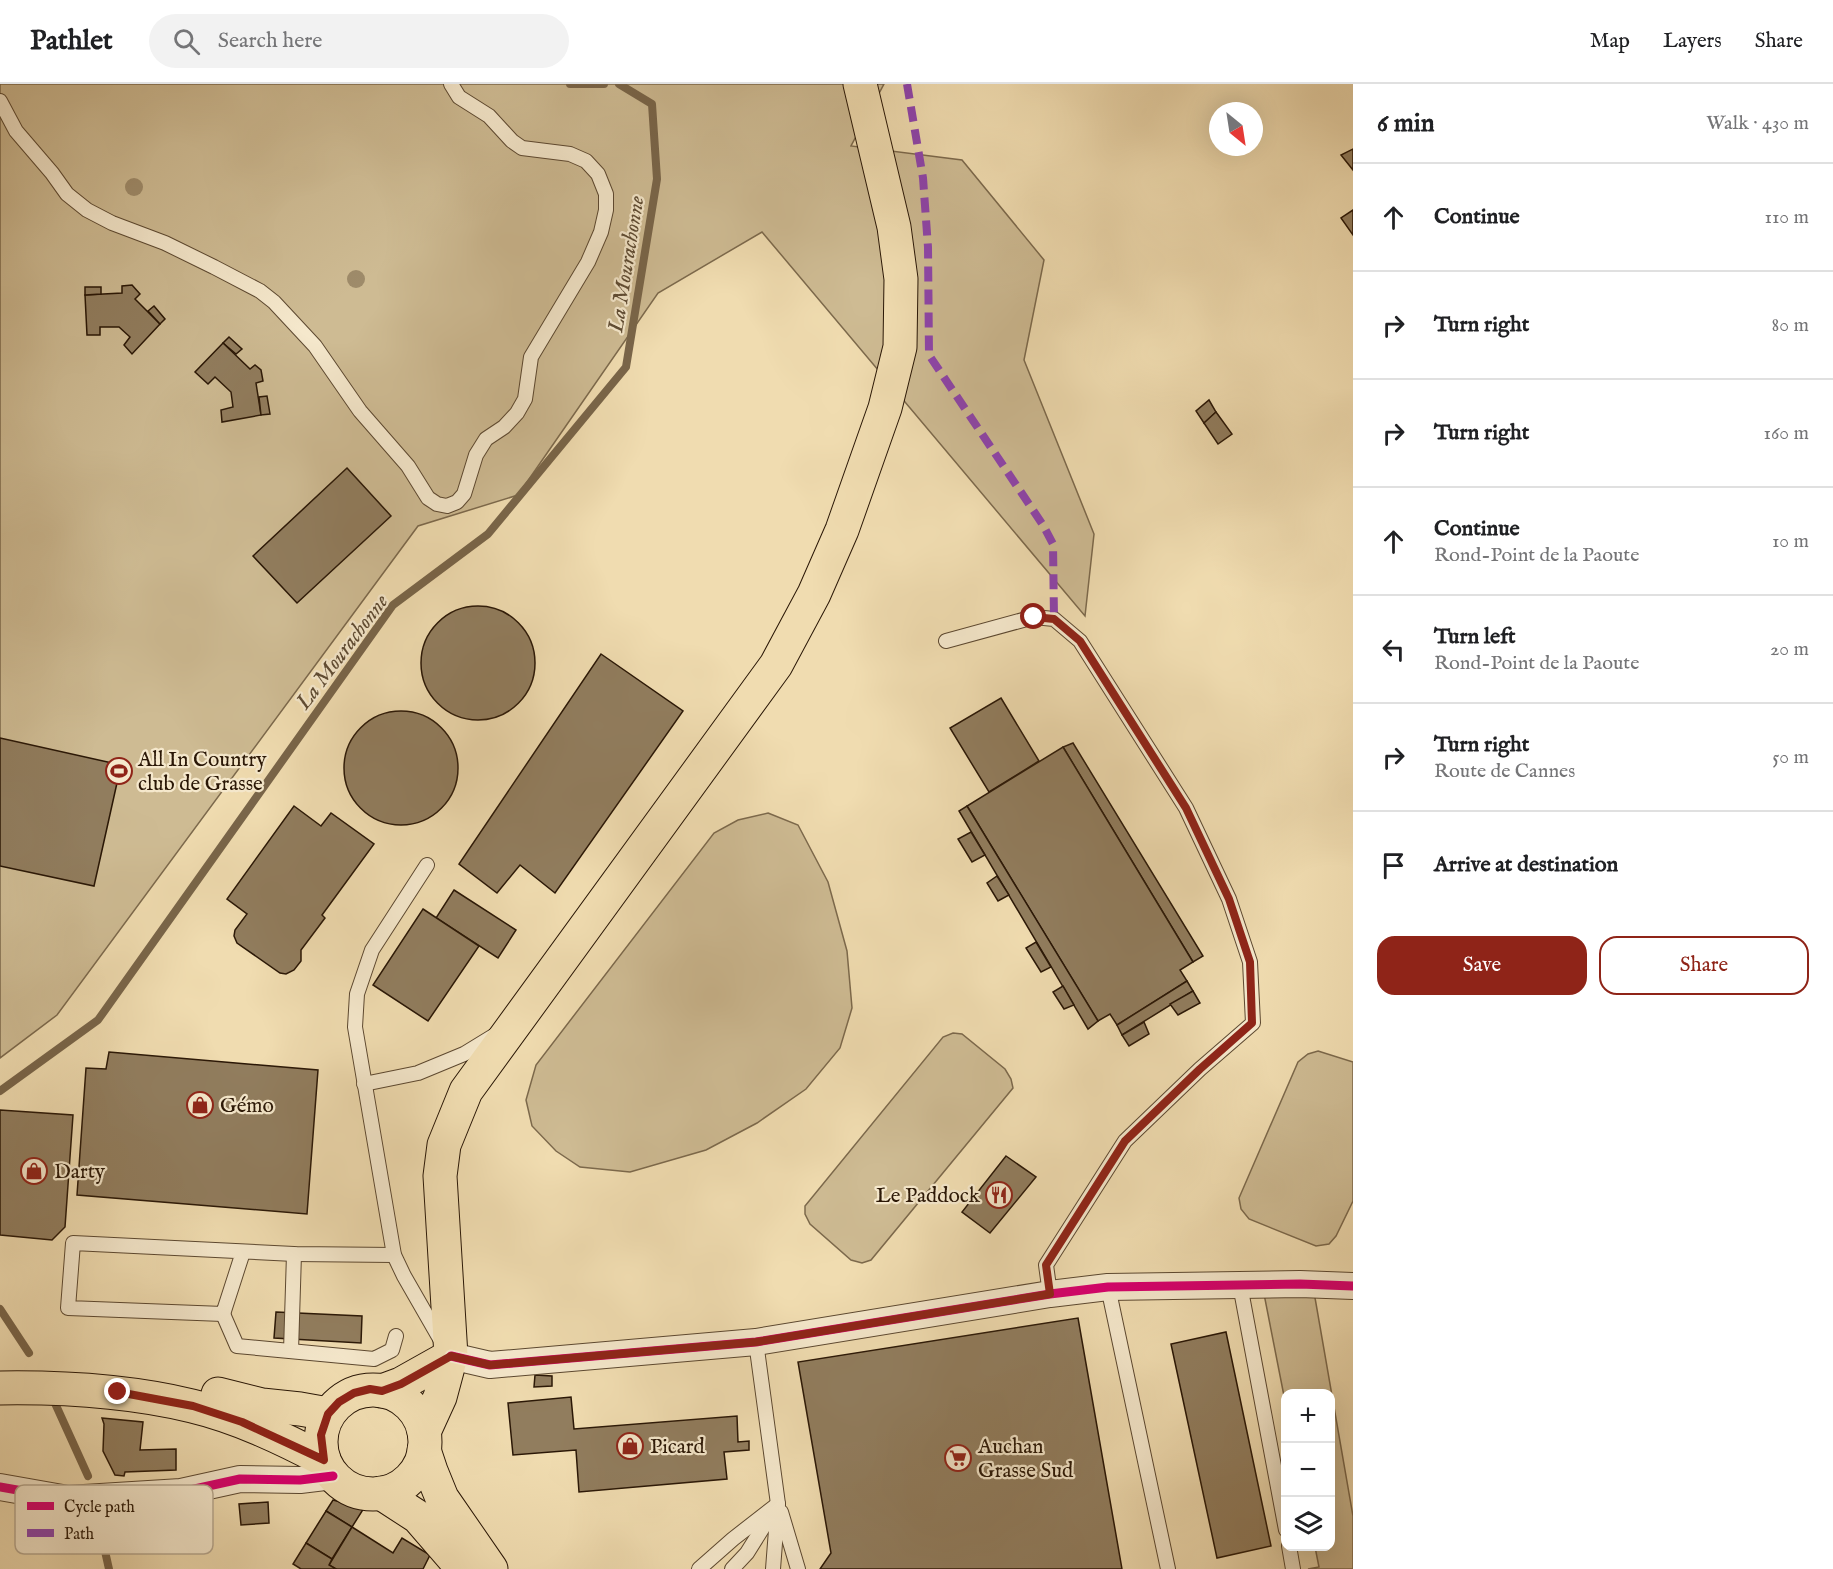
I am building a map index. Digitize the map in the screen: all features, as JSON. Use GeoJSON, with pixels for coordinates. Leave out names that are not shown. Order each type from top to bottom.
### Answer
{"type":"FeatureCollection","features":[{"type":"Feature","properties":{"kind":"main road"},"geometry":{"type":"LineString","coordinates":[[0,1388],[118,1392],[193,1406],[242,1422],[328,1468],[346,1486],[363,1493],[381,1493],[398,1487],[416,1471],[451,1356],[440,1176],[444,1145],[466,1091],[776,665],[814,594],[853,501],[885,408],[900,347],[901,279],[894,227],[860,84]]}},
{"type":"Feature","properties":{"kind":"main road"},"geometry":{"type":"LineString","coordinates":[[382,1391],[401,1384],[451,1356]]}},
{"type":"Feature","properties":{"kind":"main road"},"geometry":{"type":"LineString","coordinates":[[0,1371],[120,1377],[199,1390],[262,1405],[328,1414]]}},
{"type":"Feature","properties":{"kind":"main road"},"geometry":{"type":"LineString","coordinates":[[328,1468],[321,1435],[328,1414],[339,1402],[354,1393],[370,1389],[382,1391],[406,1401],[417,1414],[431,1471],[442,1498],[491,1569]]}},
{"type":"Feature","properties":{"kind":"main road"},"geometry":{"type":"LineString","coordinates":[[381,1493],[418,1517],[463,1569]]}},
{"type":"Feature","properties":{"kind":"street"},"geometry":{"type":"LineString","coordinates":[[451,1356],[490,1365],[756,1342],[1050,1294],[1108,1287],[1300,1284],[1353,1286]]}},
{"type":"Feature","properties":{"kind":"street"},"geometry":{"type":"LineString","coordinates":[[213,1485],[240,1479],[300,1480],[328,1468]]}},
{"type":"Feature","properties":{"kind":"street"},"geometry":{"type":"LineString","coordinates":[[0,1487],[15,1490]]}},
{"type":"Feature","properties":{"kind":"lane"},"geometry":{"type":"LineString","coordinates":[[0,101],[16,131],[68,194],[87,210],[112,223],[184,252],[260,291],[274,302],[315,346],[360,411],[408,466],[428,498],[437,504],[447,506],[457,502],[464,494],[476,455],[486,439],[504,427],[517,413],[525,399],[531,357],[588,262],[602,232],[606,210],[606,194],[598,174],[586,161],[570,154],[522,148],[512,141],[489,116],[459,97],[451,84]]}},
{"type":"Feature","properties":{"kind":"lane"},"geometry":{"type":"LineString","coordinates":[[946,641],[1034,617],[1054,619],[1080,641],[1186,808],[1229,899],[1250,962],[1252,1023],[1125,1141],[1046,1265],[1050,1294]]}},
{"type":"Feature","properties":{"kind":"lane"},"geometry":{"type":"LineString","coordinates":[[427,865],[372,950],[357,994],[355,1027],[394,1255],[432,1328],[451,1356]]}},
{"type":"Feature","properties":{"kind":"lane"},"geometry":{"type":"LineString","coordinates":[[363,1084],[418,1074],[464,1054],[516,1022]]}},
{"type":"Feature","properties":{"kind":"lane"},"geometry":{"type":"LineString","coordinates":[[223,1314],[68,1308],[73,1243],[294,1254],[394,1255]]}},
{"type":"Feature","properties":{"kind":"lane"},"geometry":{"type":"LineString","coordinates":[[243,1252],[223,1314],[237,1346],[374,1359],[392,1350],[396,1336]]}},
{"type":"Feature","properties":{"kind":"lane"},"geometry":{"type":"LineString","coordinates":[[291,1351],[294,1254]]}},
{"type":"Feature","properties":{"kind":"lane"},"geometry":{"type":"LineString","coordinates":[[1240,1285],[1281,1503]]}},
{"type":"Feature","properties":{"kind":"lane"},"geometry":{"type":"LineString","coordinates":[[1108,1287],[1168,1569]]}},
{"type":"Feature","properties":{"kind":"lane"},"geometry":{"type":"LineString","coordinates":[[756,1342],[778,1504],[798,1569]]}},
{"type":"Feature","properties":{"kind":"lane"},"geometry":{"type":"LineString","coordinates":[[699,1569],[778,1504]]}},
{"type":"Feature","properties":{"kind":"lane"},"geometry":{"type":"LineString","coordinates":[[732,1569],[747,1553],[778,1504]]}},
{"type":"Feature","properties":{"kind":"lane"},"geometry":{"type":"LineString","coordinates":[[773,1569],[778,1504]]}},
{"type":"Feature","properties":{"kind":"lane"},"geometry":{"type":"LineString","coordinates":[[1290,1551],[1293,1569]]}},
{"type":"Feature","properties":{"kind":"shaded area"},"geometry":{"type":"Polygon","coordinates":[[[0,84],[884,84],[851,146],[962,160],[1044,260],[1024,360],[1094,534],[1085,616],[762,232],[658,293],[518,495],[418,526],[57,1015],[0,1058],[0,84]]]}},
{"type":"Feature","properties":{"kind":"shaded area"},"geometry":{"type":"Polygon","coordinates":[[[768,813],[798,825],[828,882],[847,951],[852,1008],[840,1048],[806,1089],[757,1123],[706,1150],[630,1172],[580,1167],[556,1151],[532,1126],[526,1100],[536,1065],[714,833],[738,820],[768,813]]]}},
{"type":"Feature","properties":{"kind":"shaded area"},"geometry":{"type":"Polygon","coordinates":[[[953,1033],[962,1034],[1005,1069],[1013,1088],[871,1260],[862,1263],[851,1260],[810,1224],[805,1214],[805,1206],[943,1037],[953,1033]]]}},
{"type":"Feature","properties":{"kind":"shaded area"},"geometry":{"type":"Polygon","coordinates":[[[1318,1051],[1353,1062],[1353,1201],[1336,1236],[1329,1244],[1316,1246],[1249,1219],[1241,1209],[1239,1198],[1298,1062],[1308,1054],[1318,1051]]]}},
{"type":"Feature","properties":{"kind":"shaded area"},"geometry":{"type":"Polygon","coordinates":[[[1314,1292],[1331,1389],[1283,1389],[1264,1294],[1314,1292]]]}},
{"type":"Feature","properties":{"kind":"shaded area"},"geometry":{"type":"Polygon","coordinates":[[[1335,1413],[1353,1516],[1353,1569],[1308,1569],[1319,1567],[1316,1551],[1335,1551],[1335,1413]]]}},
{"type":"Feature","properties":{"kind":"building"},"geometry":{"type":"Polygon","coordinates":[[[1353,149],[1353,170],[1341,155],[1353,149]]]}},
{"type":"Feature","properties":{"kind":"building"},"geometry":{"type":"Polygon","coordinates":[[[1353,210],[1353,235],[1341,218],[1353,210]]]}},
{"type":"Feature","properties":{"kind":"building"},"geometry":{"type":"Polygon","coordinates":[[[132,285],[140,294],[135,299],[160,324],[132,354],[124,345],[130,337],[119,327],[100,327],[100,335],[87,335],[85,295],[122,293],[122,286],[132,285]]]}},
{"type":"Feature","properties":{"kind":"building"},"geometry":{"type":"Polygon","coordinates":[[[85,287],[101,287],[101,294],[85,295],[85,287]]]}},
{"type":"Feature","properties":{"kind":"building"},"geometry":{"type":"Polygon","coordinates":[[[154,306],[165,319],[160,324],[148,311],[154,306]]]}},
{"type":"Feature","properties":{"kind":"building"},"geometry":{"type":"Polygon","coordinates":[[[229,337],[242,349],[236,354],[223,343],[229,337]]]}},
{"type":"Feature","properties":{"kind":"building"},"geometry":{"type":"Polygon","coordinates":[[[223,343],[250,369],[255,365],[261,370],[263,381],[256,383],[261,415],[222,422],[221,410],[233,407],[231,392],[215,377],[208,384],[195,372],[223,343]]]}},
{"type":"Feature","properties":{"kind":"building"},"geometry":{"type":"Polygon","coordinates":[[[267,396],[270,414],[261,415],[259,397],[267,396]]]}},
{"type":"Feature","properties":{"kind":"building"},"geometry":{"type":"Polygon","coordinates":[[[1209,400],[1216,412],[1204,423],[1196,411],[1209,400]]]}},
{"type":"Feature","properties":{"kind":"building"},"geometry":{"type":"Polygon","coordinates":[[[1216,412],[1232,434],[1218,444],[1204,423],[1216,412]]]}},
{"type":"Feature","properties":{"kind":"building"},"geometry":{"type":"Polygon","coordinates":[[[347,468],[391,516],[297,603],[253,556],[347,468]]]}},
{"type":"Feature","properties":{"kind":"building"},"geometry":{"type":"Polygon","coordinates":[[[478,606],[500,610],[519,622],[531,641],[535,663],[531,685],[519,704],[500,716],[478,720],[456,716],[437,704],[425,685],[421,663],[425,641],[437,622],[456,610],[478,606]]]}},
{"type":"Feature","properties":{"kind":"building"},"geometry":{"type":"Polygon","coordinates":[[[601,654],[683,711],[555,893],[520,865],[497,893],[459,864],[601,654]]]}},
{"type":"Feature","properties":{"kind":"building"},"geometry":{"type":"Polygon","coordinates":[[[1001,698],[1039,761],[989,792],[950,728],[1001,698]]]}},
{"type":"Feature","properties":{"kind":"building"},"geometry":{"type":"Polygon","coordinates":[[[401,711],[423,715],[442,727],[454,746],[458,768],[454,790],[442,809],[423,821],[401,825],[379,821],[360,809],[348,790],[344,768],[348,746],[360,727],[379,715],[401,711]]]}},
{"type":"Feature","properties":{"kind":"building"},"geometry":{"type":"Polygon","coordinates":[[[0,738],[121,765],[94,886],[0,866],[0,738]]]}},
{"type":"Feature","properties":{"kind":"building"},"geometry":{"type":"Polygon","coordinates":[[[1073,743],[1203,956],[1193,962],[1063,747],[1073,743]]]}},
{"type":"Feature","properties":{"kind":"building"},"geometry":{"type":"Polygon","coordinates":[[[1063,747],[1193,962],[1180,970],[1187,981],[1117,1025],[1110,1014],[1098,1021],[967,806],[1063,747]]]}},
{"type":"Feature","properties":{"kind":"building"},"geometry":{"type":"Polygon","coordinates":[[[294,806],[321,826],[331,813],[374,844],[322,915],[325,918],[301,950],[301,961],[294,970],[286,974],[280,973],[237,943],[234,936],[235,930],[247,914],[227,899],[294,806]]]}},
{"type":"Feature","properties":{"kind":"building"},"geometry":{"type":"Polygon","coordinates":[[[967,806],[1098,1021],[1088,1029],[959,811],[967,806]]]}},
{"type":"Feature","properties":{"kind":"building"},"geometry":{"type":"Polygon","coordinates":[[[971,832],[985,855],[972,862],[958,839],[971,832]]]}},
{"type":"Feature","properties":{"kind":"building"},"geometry":{"type":"Polygon","coordinates":[[[997,876],[1009,895],[998,901],[987,883],[997,876]]]}},
{"type":"Feature","properties":{"kind":"building"},"geometry":{"type":"Polygon","coordinates":[[[454,890],[516,930],[498,958],[436,918],[454,890]]]}},
{"type":"Feature","properties":{"kind":"building"},"geometry":{"type":"Polygon","coordinates":[[[423,909],[479,946],[428,1021],[373,985],[423,909]]]}},
{"type":"Feature","properties":{"kind":"building"},"geometry":{"type":"Polygon","coordinates":[[[1036,942],[1051,967],[1041,972],[1026,948],[1036,942]]]}},
{"type":"Feature","properties":{"kind":"building"},"geometry":{"type":"Polygon","coordinates":[[[1187,981],[1193,991],[1122,1035],[1117,1025],[1187,981]]]}},
{"type":"Feature","properties":{"kind":"building"},"geometry":{"type":"Polygon","coordinates":[[[1063,986],[1074,1005],[1064,1009],[1053,992],[1063,986]]]}},
{"type":"Feature","properties":{"kind":"building"},"geometry":{"type":"Polygon","coordinates":[[[1193,991],[1200,1003],[1178,1015],[1170,1004],[1193,991]]]}},
{"type":"Feature","properties":{"kind":"building"},"geometry":{"type":"Polygon","coordinates":[[[1144,1022],[1149,1034],[1129,1046],[1122,1035],[1144,1022]]]}},
{"type":"Feature","properties":{"kind":"building","name":"Gémo"},"geometry":{"type":"Polygon","coordinates":[[[109,1052],[318,1070],[307,1214],[77,1195],[86,1068],[106,1069],[109,1052]]]}},
{"type":"Feature","properties":{"kind":"building","name":"Darty"},"geometry":{"type":"Polygon","coordinates":[[[0,1110],[73,1115],[65,1227],[52,1240],[0,1235],[0,1110]]]}},
{"type":"Feature","properties":{"kind":"building","name":"Le Paddock"},"geometry":{"type":"Polygon","coordinates":[[[1006,1156],[1036,1177],[990,1233],[962,1212],[1006,1156]]]}},
{"type":"Feature","properties":{"kind":"building"},"geometry":{"type":"Polygon","coordinates":[[[276,1312],[362,1316],[361,1343],[274,1338],[276,1312]]]}},
{"type":"Feature","properties":{"kind":"building","name":"Auchan Grasse Sud"},"geometry":{"type":"Polygon","coordinates":[[[1078,1318],[1122,1569],[820,1569],[831,1553],[798,1362],[1078,1318]]]}},
{"type":"Feature","properties":{"kind":"building"},"geometry":{"type":"Polygon","coordinates":[[[1226,1332],[1271,1546],[1217,1558],[1171,1344],[1226,1332]]]}},
{"type":"Feature","properties":{"kind":"building"},"geometry":{"type":"Polygon","coordinates":[[[535,1375],[552,1376],[552,1386],[534,1387],[535,1375]]]}},
{"type":"Feature","properties":{"kind":"building","name":"Picard"},"geometry":{"type":"Polygon","coordinates":[[[571,1397],[574,1429],[737,1416],[738,1442],[749,1441],[749,1450],[724,1452],[727,1479],[579,1492],[576,1450],[513,1455],[508,1403],[571,1397]]]}},
{"type":"Feature","properties":{"kind":"building"},"geometry":{"type":"Polygon","coordinates":[[[102,1418],[143,1422],[140,1450],[176,1449],[176,1470],[125,1472],[124,1476],[115,1475],[103,1451],[104,1424],[102,1418]]]}},
{"type":"Feature","properties":{"kind":"building"},"geometry":{"type":"Polygon","coordinates":[[[333,1500],[364,1508],[352,1527],[326,1511],[333,1500]]]}},
{"type":"Feature","properties":{"kind":"building"},"geometry":{"type":"Polygon","coordinates":[[[268,1502],[269,1523],[241,1525],[239,1504],[268,1502]]]}},
{"type":"Feature","properties":{"kind":"building"},"geometry":{"type":"Polygon","coordinates":[[[326,1511],[352,1527],[332,1559],[306,1543],[326,1511]]]}},
{"type":"Feature","properties":{"kind":"building"},"geometry":{"type":"Polygon","coordinates":[[[352,1527],[393,1553],[402,1538],[430,1555],[423,1569],[336,1569],[329,1565],[352,1527]]]}},
{"type":"Feature","properties":{"kind":"building"},"geometry":{"type":"Polygon","coordinates":[[[306,1543],[332,1559],[329,1565],[336,1569],[301,1569],[293,1564],[306,1543]]]}},
{"type":"Feature","properties":{"kind":"waterway","name":"La Mourachonne"},"geometry":{"type":"LineString","coordinates":[[570,84],[604,84]]}},
{"type":"Feature","properties":{"kind":"waterway","name":"La Mourachonne"},"geometry":{"type":"LineString","coordinates":[[0,1091],[98,1020],[393,605],[488,534],[626,367],[657,179],[652,104],[619,84]]}},
{"type":"Feature","properties":{"kind":"waterway","name":"La Mourachonne"},"geometry":{"type":"LineString","coordinates":[[0,1309],[29,1353]]}},
{"type":"Feature","properties":{"kind":"waterway","name":"La Mourachonne"},"geometry":{"type":"LineString","coordinates":[[54,1401],[88,1476]]}},
{"type":"Feature","properties":{"kind":"waterway","name":"La Mourachonne"},"geometry":{"type":"LineString","coordinates":[[106,1554],[109,1569]]}},
{"type":"Feature","properties":{"kind":"marked path"},"geometry":{"type":"LineString","coordinates":[[907,84],[923,178],[928,247],[929,355],[1043,525],[1053,544],[1054,619]]}},
{"type":"Feature","properties":{"kind":"cycle path"},"geometry":{"type":"LineString","coordinates":[[451,1356],[490,1365],[756,1342],[1050,1294],[1108,1287],[1300,1284],[1353,1286]]}},
{"type":"Feature","properties":{"kind":"cycle path"},"geometry":{"type":"LineString","coordinates":[[213,1485],[240,1479],[300,1480],[333,1476]]}},
{"type":"Feature","properties":{"kind":"cycle path"},"geometry":{"type":"LineString","coordinates":[[0,1487],[15,1490]]}},
{"type":"Feature","properties":{"kind":"place","name":"All In Country club de Grasse"},"geometry":{"type":"Point","coordinates":[119,771]}},
{"type":"Feature","properties":{"kind":"place","name":"Gémo"},"geometry":{"type":"Point","coordinates":[200,1105]}},
{"type":"Feature","properties":{"kind":"place","name":"Darty"},"geometry":{"type":"Point","coordinates":[34,1171]}},
{"type":"Feature","properties":{"kind":"place","name":"Le Paddock"},"geometry":{"type":"Point","coordinates":[999,1195]}},
{"type":"Feature","properties":{"kind":"place","name":"Picard"},"geometry":{"type":"Point","coordinates":[630,1446]}},
{"type":"Feature","properties":{"kind":"place","name":"Auchan Grasse Sud"},"geometry":{"type":"Point","coordinates":[958,1458]}},
{"type":"Feature","properties":{"kind":"route"},"geometry":{"type":"LineString","coordinates":[[118,1392],[193,1406],[242,1422],[324,1460],[321,1435],[328,1414],[339,1402],[354,1393],[370,1389],[382,1391],[401,1384],[451,1356],[490,1365],[756,1342],[1050,1294],[1046,1265],[1125,1141],[1252,1023],[1250,962],[1229,899],[1186,808],[1080,641],[1054,619],[1034,617]]}}]}
